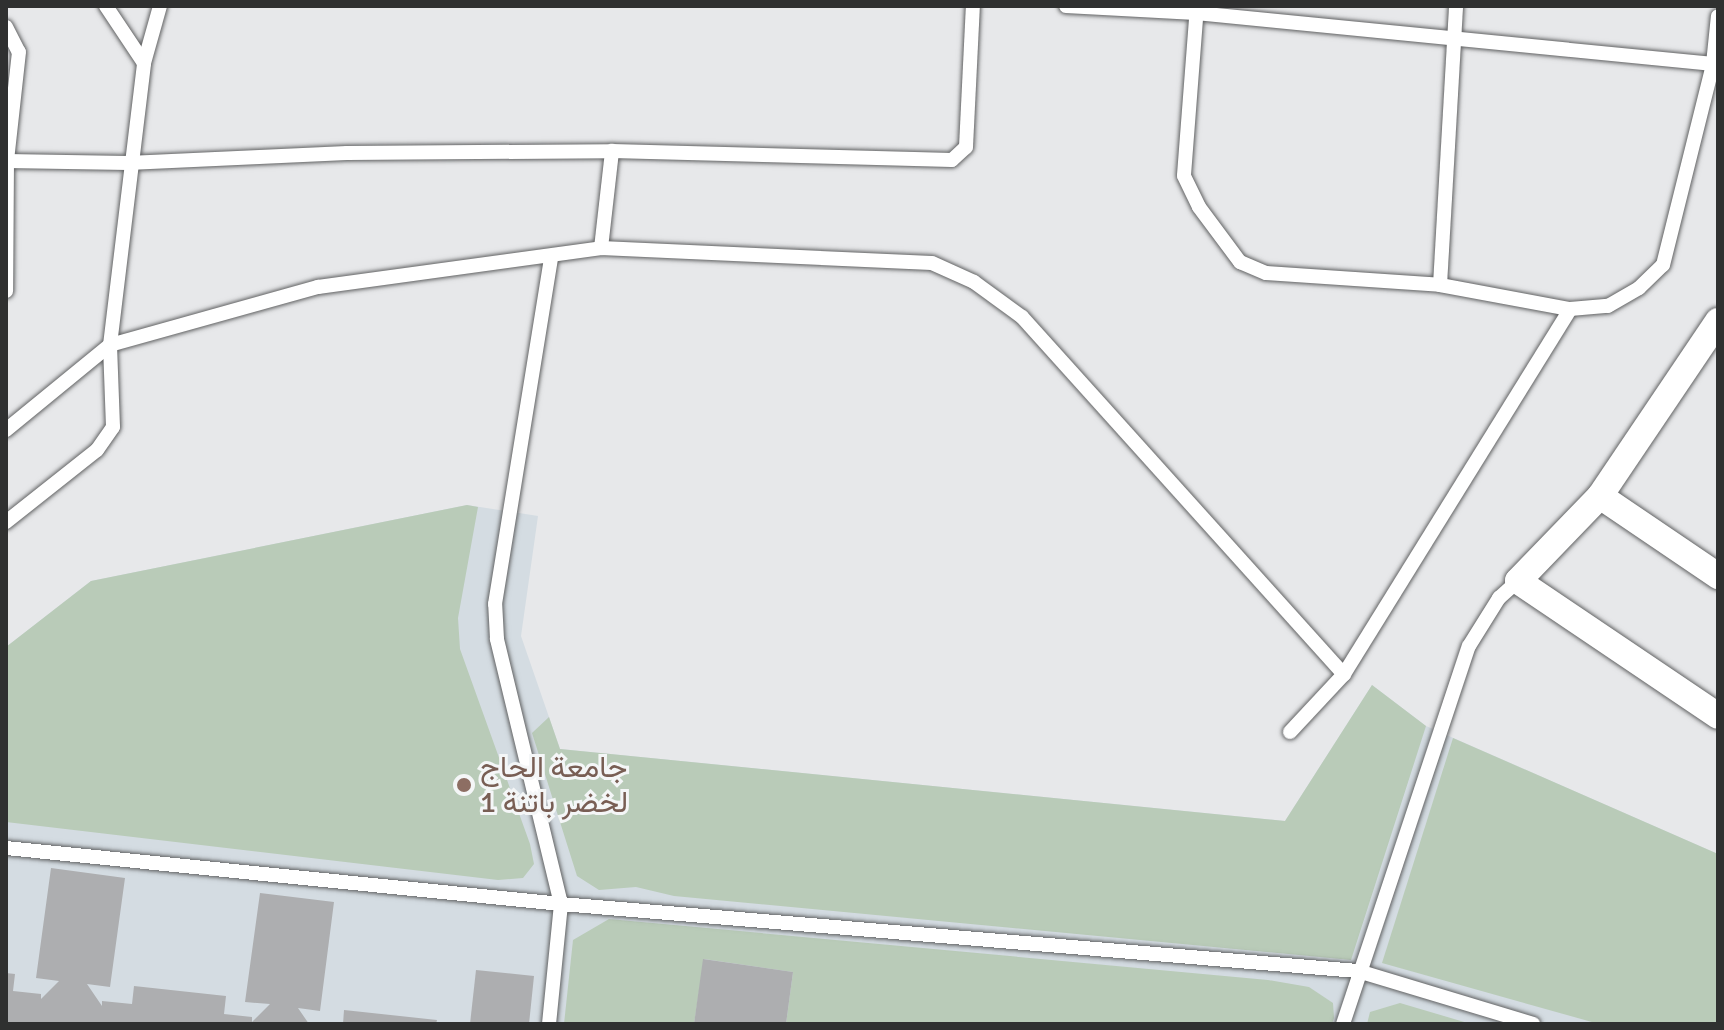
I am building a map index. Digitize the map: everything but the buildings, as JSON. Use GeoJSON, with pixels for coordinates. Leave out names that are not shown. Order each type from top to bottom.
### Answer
{"type":"FeatureCollection","features":[{"type":"Feature","properties":{"kind":"street"},"geometry":{"type":"LineString","coordinates":[[1718,321],[1600,496],[1518,581],[1718,716]]}},
{"type":"Feature","properties":{"kind":"street"},"geometry":{"type":"LineString","coordinates":[[1600,496],[1718,576]]}},
{"type":"Feature","properties":{"kind":"lane"},"geometry":{"type":"LineString","coordinates":[[106,6],[144,63]]}},
{"type":"Feature","properties":{"kind":"lane"},"geometry":{"type":"LineString","coordinates":[[6,522],[107,437],[113,427],[110,345],[128,163],[144,63],[160,6]]}},
{"type":"Feature","properties":{"kind":"lane"},"geometry":{"type":"LineString","coordinates":[[7,161],[128,163],[347,153],[612,151],[952,160],[966,147],[973,6]]}},
{"type":"Feature","properties":{"kind":"lane"},"geometry":{"type":"LineString","coordinates":[[1066,6],[1197,10],[1713,64]]}},
{"type":"Feature","properties":{"kind":"lane"},"geometry":{"type":"LineString","coordinates":[[1440,285],[1456,6]]}},
{"type":"Feature","properties":{"kind":"lane"},"geometry":{"type":"LineString","coordinates":[[1197,10],[1184,176],[1205,217],[1240,262],[1266,273],[1440,285],[1570,309],[1608,306],[1639,288],[1663,265],[1713,64],[1718,16]]}},
{"type":"Feature","properties":{"kind":"lane"},"geometry":{"type":"LineString","coordinates":[[6,27],[19,52],[7,161],[6,291]]}},
{"type":"Feature","properties":{"kind":"lane"},"geometry":{"type":"LineString","coordinates":[[601,248],[612,151]]}},
{"type":"Feature","properties":{"kind":"lane"},"geometry":{"type":"LineString","coordinates":[[6,430],[110,345],[318,287],[551,258],[601,248],[932,263],[974,282],[1022,317],[1344,674]]}},
{"type":"Feature","properties":{"kind":"lane"},"geometry":{"type":"LineString","coordinates":[[549,1024],[561,904],[497,639],[495,604],[551,258]]}},
{"type":"Feature","properties":{"kind":"lane"},"geometry":{"type":"LineString","coordinates":[[1290,732],[1344,674],[1570,309]]}},
{"type":"Feature","properties":{"kind":"lane"},"geometry":{"type":"LineString","coordinates":[[1343,1024],[1358,971],[1469,646],[1499,598],[1518,581]]}},
{"type":"Feature","properties":{"kind":"lane"},"geometry":{"type":"LineString","coordinates":[[6,848],[561,904],[1358,971],[1533,1024]]}},
{"type":"Feature","properties":{"kind":"shaded area","name":"جامعة الحاج لخضر باتنة 1"},"geometry":{"type":"Polygon","coordinates":[[[467,505],[538,516],[521,636],[560,749],[1285,821],[1372,685],[1426,726],[1718,854],[1718,1024],[6,1024],[6,647],[91,581],[467,505]]]}},
{"type":"Feature","properties":{"kind":"green space"},"geometry":{"type":"Polygon","coordinates":[[[467,505],[478,507],[458,618],[460,649],[530,844],[534,864],[523,878],[498,880],[6,822],[6,647],[91,581],[467,505]]]}},
{"type":"Feature","properties":{"kind":"green space"},"geometry":{"type":"Polygon","coordinates":[[[1372,685],[1426,726],[1351,960],[674,896],[636,887],[599,890],[577,876],[532,733],[549,717],[560,749],[1285,821],[1372,685]]]}},
{"type":"Feature","properties":{"kind":"green space"},"geometry":{"type":"Polygon","coordinates":[[[1453,738],[1718,854],[1718,1024],[1599,1024],[1382,963],[1453,738]]]}},
{"type":"Feature","properties":{"kind":"green space"},"geometry":{"type":"Polygon","coordinates":[[[609,919],[1268,980],[1309,987],[1333,1003],[1334,1018],[1332,1024],[786,1024],[793,972],[704,959],[694,1024],[564,1024],[573,940],[609,919]]]}},
{"type":"Feature","properties":{"kind":"green space"},"geometry":{"type":"Polygon","coordinates":[[[1400,1003],[1471,1024],[1367,1024],[1370,1012],[1400,1003]]]}},
{"type":"Feature","properties":{"kind":"place","name":"جامعة الحاج لخضر باتنة 1"},"geometry":{"type":"Point","coordinates":[464,785]}}]}
